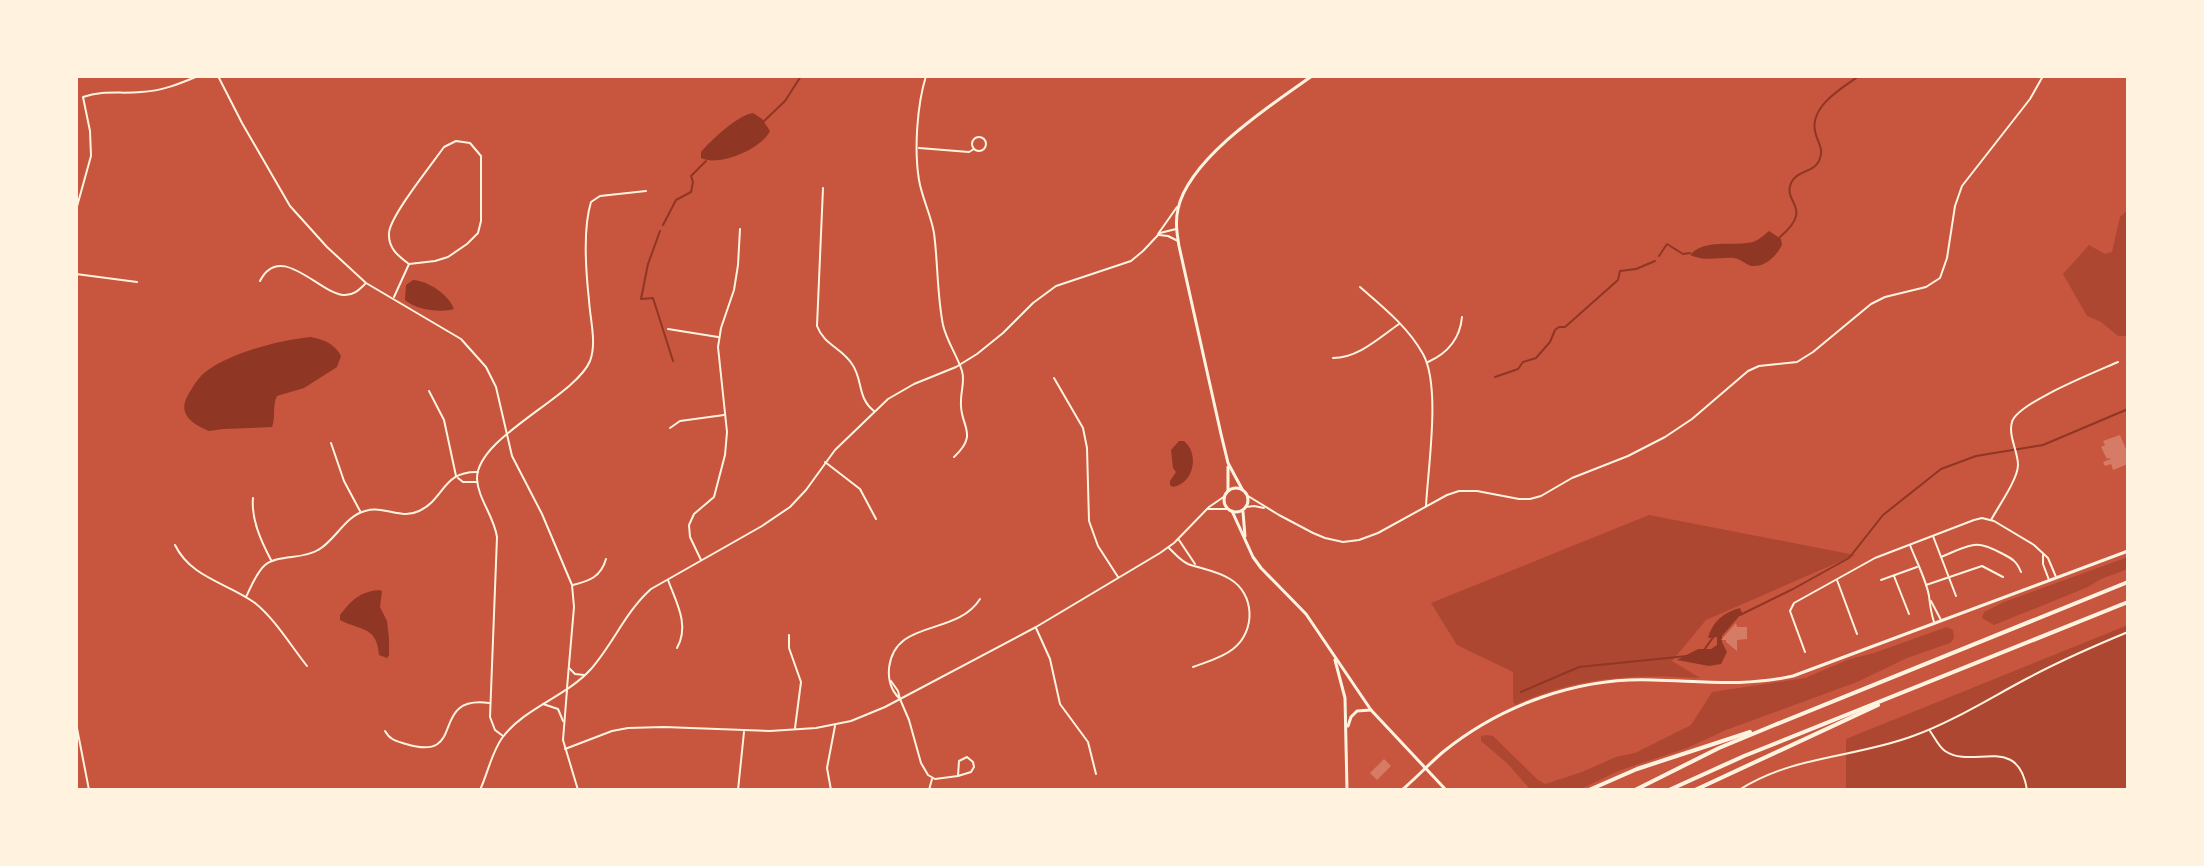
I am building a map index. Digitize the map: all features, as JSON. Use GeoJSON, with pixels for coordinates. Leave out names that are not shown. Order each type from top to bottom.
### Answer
{"type":"FeatureCollection","features":[{"type":"Feature","properties":{"kind":"highway"},"geometry":{"type":"LineString","coordinates":[[1635,790],[1772,726],[2128,582]]}},
{"type":"Feature","properties":{"kind":"highway"},"geometry":{"type":"LineString","coordinates":[[1669,790],[1733,760],[2128,602]]}},
{"type":"Feature","properties":{"kind":"highway"},"geometry":{"type":"LineString","coordinates":[[1695,790],[1861,714],[1895,695]]}},
{"type":"Feature","properties":{"kind":"highway"},"geometry":{"type":"LineString","coordinates":[[1589,790],[1637,769],[1772,726]]}},
{"type":"Feature","properties":{"kind":"main road"},"geometry":{"type":"LineString","coordinates":[[1312,76],[1240,130],[1209,158],[1188,185],[1179,205],[1178,241],[1228,463],[1228,491],[1224,502],[1261,568],[1306,614],[1371,710],[1446,790]]}},
{"type":"Feature","properties":{"kind":"main road"},"geometry":{"type":"LineString","coordinates":[[1228,463],[1248,496],[1243,522],[1246,540]]}},
{"type":"Feature","properties":{"kind":"main road"},"geometry":{"type":"LineString","coordinates":[[1228,491],[1242,489]]}},
{"type":"Feature","properties":{"kind":"main road"},"geometry":{"type":"LineString","coordinates":[[1230,510],[1245,508]]}},
{"type":"Feature","properties":{"kind":"main road"},"geometry":{"type":"LineString","coordinates":[[1402,790],[1455,743],[1483,725],[1516,707],[1559,692],[1634,679],[1727,684],[1775,680],[1808,671],[2128,551]]}},
{"type":"Feature","properties":{"kind":"main road"},"geometry":{"type":"LineString","coordinates":[[1334,657],[1344,689],[1347,790]]}},
{"type":"Feature","properties":{"kind":"main road"},"geometry":{"type":"LineString","coordinates":[[1347,729],[1355,712],[1371,710]]}},
{"type":"Feature","properties":{"kind":"street"},"geometry":{"type":"LineString","coordinates":[[76,210],[91,156],[83,97],[102,92],[158,90],[198,76]]}},
{"type":"Feature","properties":{"kind":"street"},"geometry":{"type":"LineString","coordinates":[[218,76],[290,206],[327,247],[366,283],[452,332],[472,349],[494,381],[517,470],[542,514],[572,585],[574,607],[563,721],[565,749],[578,790]]}},
{"type":"Feature","properties":{"kind":"street"},"geometry":{"type":"LineString","coordinates":[[926,76],[919,105],[919,180],[933,231],[943,324],[960,365],[963,381],[961,407],[967,434],[964,446],[954,457]]}},
{"type":"Feature","properties":{"kind":"street"},"geometry":{"type":"LineString","coordinates":[[1248,496],[1313,533],[1343,542],[1378,533],[1459,491],[1519,499],[1541,496],[1572,478],[1628,456],[1679,429],[1753,368],[1802,360],[1874,302],[1934,284],[1943,272],[1947,258],[1959,192],[2030,99],[2043,76]]}},
{"type":"Feature","properties":{"kind":"street"},"geometry":{"type":"LineString","coordinates":[[456,141],[470,143],[479,150],[482,161],[478,233],[448,257],[409,264],[391,246],[389,233],[392,222],[444,147],[456,141]]}},
{"type":"Feature","properties":{"kind":"street"},"geometry":{"type":"LineString","coordinates":[[918,147],[969,152],[974,149]]}},
{"type":"Feature","properties":{"kind":"street"},"geometry":{"type":"LineString","coordinates":[[823,188],[817,326],[824,340],[853,364],[862,399],[875,411]]}},
{"type":"Feature","properties":{"kind":"street"},"geometry":{"type":"LineString","coordinates":[[504,736],[491,723],[490,703],[497,537],[477,482],[478,472],[506,434],[578,377],[590,359],[593,343],[586,262],[591,202],[600,196],[646,191]]}},
{"type":"Feature","properties":{"kind":"street"},"geometry":{"type":"LineString","coordinates":[[480,790],[495,750],[504,736],[519,720],[585,675],[641,598],[667,579],[790,507],[825,462],[875,411],[904,389],[960,365],[994,341],[1048,291],[1065,282],[1131,261],[1157,235],[1179,205]]}},
{"type":"Feature","properties":{"kind":"street"},"geometry":{"type":"LineString","coordinates":[[701,561],[690,537],[689,525],[694,514],[711,501],[717,491],[726,447],[719,337],[734,290],[740,229]]}},
{"type":"Feature","properties":{"kind":"street"},"geometry":{"type":"LineString","coordinates":[[1157,235],[1177,229]]}},
{"type":"Feature","properties":{"kind":"street"},"geometry":{"type":"LineString","coordinates":[[1157,235],[1178,241]]}},
{"type":"Feature","properties":{"kind":"street"},"geometry":{"type":"LineString","coordinates":[[393,298],[409,264]]}},
{"type":"Feature","properties":{"kind":"street"},"geometry":{"type":"LineString","coordinates":[[260,281],[269,270],[284,267],[296,269],[341,295],[354,293],[366,283]]}},
{"type":"Feature","properties":{"kind":"street"},"geometry":{"type":"LineString","coordinates":[[76,274],[137,282]]}},
{"type":"Feature","properties":{"kind":"street"},"geometry":{"type":"LineString","coordinates":[[1360,287],[1400,323],[1427,362],[1433,395],[1426,507]]}},
{"type":"Feature","properties":{"kind":"street"},"geometry":{"type":"LineString","coordinates":[[1427,362],[1454,343],[1462,317]]}},
{"type":"Feature","properties":{"kind":"street"},"geometry":{"type":"LineString","coordinates":[[1333,358],[1345,358],[1400,323]]}},
{"type":"Feature","properties":{"kind":"street"},"geometry":{"type":"LineString","coordinates":[[668,329],[719,337]]}},
{"type":"Feature","properties":{"kind":"street"},"geometry":{"type":"LineString","coordinates":[[1991,520],[2017,472],[2011,425],[2017,414],[2035,401],[2118,362]]}},
{"type":"Feature","properties":{"kind":"street"},"geometry":{"type":"LineString","coordinates":[[1054,378],[1083,428],[1087,447],[1089,521],[1098,546],[1118,577]]}},
{"type":"Feature","properties":{"kind":"street"},"geometry":{"type":"LineString","coordinates":[[429,391],[444,420],[456,477],[463,482],[477,482]]}},
{"type":"Feature","properties":{"kind":"street"},"geometry":{"type":"LineString","coordinates":[[670,428],[680,421],[725,415]]}},
{"type":"Feature","properties":{"kind":"street"},"geometry":{"type":"LineString","coordinates":[[331,443],[344,481],[360,512]]}},
{"type":"Feature","properties":{"kind":"street"},"geometry":{"type":"LineString","coordinates":[[825,462],[860,489],[876,519]]}},
{"type":"Feature","properties":{"kind":"street"},"geometry":{"type":"LineString","coordinates":[[246,597],[259,572],[272,561],[317,551],[360,512],[375,509],[415,513],[429,505],[444,485],[461,472],[478,472]]}},
{"type":"Feature","properties":{"kind":"street"},"geometry":{"type":"LineString","coordinates":[[565,749],[628,728],[795,730],[836,725],[869,714],[1036,627],[1168,547],[1205,510],[1225,496]]}},
{"type":"Feature","properties":{"kind":"street"},"geometry":{"type":"LineString","coordinates":[[253,498],[257,527],[272,561]]}},
{"type":"Feature","properties":{"kind":"street"},"geometry":{"type":"LineString","coordinates":[[1245,508],[1269,509]]}},
{"type":"Feature","properties":{"kind":"street"},"geometry":{"type":"LineString","coordinates":[[1205,510],[1230,510]]}},
{"type":"Feature","properties":{"kind":"street"},"geometry":{"type":"LineString","coordinates":[[1805,652],[1790,608],[1794,603],[1875,558],[1974,520],[1991,520],[2034,545],[2048,558],[2057,578]]}},
{"type":"Feature","properties":{"kind":"street"},"geometry":{"type":"LineString","coordinates":[[1933,535],[1956,596]]}},
{"type":"Feature","properties":{"kind":"street"},"geometry":{"type":"LineString","coordinates":[[1178,537],[1196,565]]}},
{"type":"Feature","properties":{"kind":"street"},"geometry":{"type":"LineString","coordinates":[[1909,544],[1930,600],[1929,607],[1935,623]]}},
{"type":"Feature","properties":{"kind":"street"},"geometry":{"type":"LineString","coordinates":[[1941,557],[1971,545],[1983,544],[2015,560],[2021,572]]}},
{"type":"Feature","properties":{"kind":"street"},"geometry":{"type":"LineString","coordinates":[[175,545],[201,574],[246,597],[264,612],[307,666]]}},
{"type":"Feature","properties":{"kind":"street"},"geometry":{"type":"LineString","coordinates":[[1168,547],[1188,564],[1224,575],[1235,582],[1245,596],[1250,613],[1244,637],[1234,648],[1193,667]]}},
{"type":"Feature","properties":{"kind":"street"},"geometry":{"type":"LineString","coordinates":[[2043,555],[2049,581]]}},
{"type":"Feature","properties":{"kind":"street"},"geometry":{"type":"LineString","coordinates":[[572,585],[596,577],[606,559]]}},
{"type":"Feature","properties":{"kind":"street"},"geometry":{"type":"LineString","coordinates":[[1925,585],[1982,566],[2003,577]]}},
{"type":"Feature","properties":{"kind":"street"},"geometry":{"type":"LineString","coordinates":[[1881,580],[1918,567]]}},
{"type":"Feature","properties":{"kind":"street"},"geometry":{"type":"LineString","coordinates":[[1894,576],[1909,614]]}},
{"type":"Feature","properties":{"kind":"street"},"geometry":{"type":"LineString","coordinates":[[667,579],[683,623],[677,648]]}},
{"type":"Feature","properties":{"kind":"street"},"geometry":{"type":"LineString","coordinates":[[1837,579],[1857,634]]}},
{"type":"Feature","properties":{"kind":"street"},"geometry":{"type":"LineString","coordinates":[[958,776],[959,761],[967,757],[971,759],[974,767],[971,772],[958,776],[940,780],[928,775],[921,763],[909,720],[890,680],[891,654],[901,641],[957,619],[974,608],[980,599]]}},
{"type":"Feature","properties":{"kind":"street"},"geometry":{"type":"LineString","coordinates":[[1930,600],[1942,621]]}},
{"type":"Feature","properties":{"kind":"street"},"geometry":{"type":"LineString","coordinates":[[1036,627],[1050,659],[1060,704],[1088,742],[1096,774]]}},
{"type":"Feature","properties":{"kind":"street"},"geometry":{"type":"LineString","coordinates":[[1739,790],[1763,776],[1795,764],[1895,742],[1930,730],[2055,665],[2128,632]]}},
{"type":"Feature","properties":{"kind":"street"},"geometry":{"type":"LineString","coordinates":[[789,635],[789,648],[801,682],[795,730]]}},
{"type":"Feature","properties":{"kind":"street"},"geometry":{"type":"LineString","coordinates":[[569,666],[575,674],[585,675]]}},
{"type":"Feature","properties":{"kind":"street"},"geometry":{"type":"LineString","coordinates":[[385,731],[393,740],[431,748],[444,738],[451,719],[460,708],[471,702],[490,703]]}},
{"type":"Feature","properties":{"kind":"street"},"geometry":{"type":"LineString","coordinates":[[542,704],[555,707],[563,721]]}},
{"type":"Feature","properties":{"kind":"street"},"geometry":{"type":"LineString","coordinates":[[76,723],[89,790]]}},
{"type":"Feature","properties":{"kind":"street"},"geometry":{"type":"LineString","coordinates":[[831,790],[827,768],[836,725]]}},
{"type":"Feature","properties":{"kind":"street"},"geometry":{"type":"LineString","coordinates":[[1930,730],[1948,753],[1965,757],[1994,755],[2008,759],[2022,772],[2027,790]]}},
{"type":"Feature","properties":{"kind":"street"},"geometry":{"type":"LineString","coordinates":[[738,790],[744,731]]}},
{"type":"Feature","properties":{"kind":"street"},"geometry":{"type":"LineString","coordinates":[[929,790],[933,778]]}},
{"type":"Feature","properties":{"kind":"shaded area"},"geometry":{"type":"Polygon","coordinates":[[[753,113],[762,119],[770,131],[765,138],[739,155],[718,160],[701,158],[701,152],[718,135],[740,118],[753,113]]]}},
{"type":"Feature","properties":{"kind":"shaded area"},"geometry":{"type":"Polygon","coordinates":[[[2128,210],[2128,336],[2118,336],[2101,322],[2087,316],[2063,274],[2089,245],[2105,254],[2112,252],[2120,217],[2128,210]]]}},
{"type":"Feature","properties":{"kind":"shaded area"},"geometry":{"type":"Polygon","coordinates":[[[1769,231],[1781,239],[1782,245],[1774,257],[1762,265],[1752,266],[1734,258],[1707,259],[1690,255],[1703,246],[1753,242],[1769,231]]]}},
{"type":"Feature","properties":{"kind":"shaded area"},"geometry":{"type":"Polygon","coordinates":[[[413,280],[437,289],[454,309],[429,310],[405,300],[406,285],[413,280]]]}},
{"type":"Feature","properties":{"kind":"shaded area"},"geometry":{"type":"Polygon","coordinates":[[[311,337],[335,348],[341,356],[337,367],[304,388],[277,396],[272,427],[209,431],[188,418],[185,402],[197,381],[208,370],[258,348],[311,337]]]}},
{"type":"Feature","properties":{"kind":"shaded area"},"geometry":{"type":"Polygon","coordinates":[[[1179,441],[1189,446],[1193,460],[1186,480],[1173,487],[1170,481],[1176,472],[1171,450],[1179,441]]]}},
{"type":"Feature","properties":{"kind":"shaded area"},"geometry":{"type":"Polygon","coordinates":[[[1649,515],[1855,555],[1706,620],[1672,661],[1700,678],[1651,676],[1606,679],[1561,688],[1515,705],[1513,672],[1457,645],[1431,603],[1649,515]]]}},
{"type":"Feature","properties":{"kind":"shaded area"},"geometry":{"type":"Polygon","coordinates":[[[2128,557],[2128,569],[2088,587],[1994,625],[1982,618],[1984,612],[2004,602],[2128,557]]]}},
{"type":"Feature","properties":{"kind":"shaded area"},"geometry":{"type":"Polygon","coordinates":[[[382,591],[380,607],[387,621],[389,638],[387,658],[379,655],[371,634],[340,620],[340,615],[356,598],[382,591]]]}},
{"type":"Feature","properties":{"kind":"shaded area"},"geometry":{"type":"Polygon","coordinates":[[[1740,608],[1742,613],[1722,636],[1727,652],[1721,664],[1709,666],[1677,660],[1698,649],[1711,649],[1717,645],[1717,637],[1708,638],[1712,627],[1724,615],[1740,608]]]}},
{"type":"Feature","properties":{"kind":"shaded area"},"geometry":{"type":"Polygon","coordinates":[[[2128,625],[2128,790],[1846,790],[1846,739],[2128,625]]]}},
{"type":"Feature","properties":{"kind":"shaded area"},"geometry":{"type":"Polygon","coordinates":[[[1947,627],[1953,630],[1954,638],[1950,643],[1687,748],[1618,771],[1579,790],[1531,790],[1507,763],[1481,741],[1481,736],[1493,736],[1545,784],[1616,757],[1635,753],[1691,725],[1712,692],[1805,678],[1850,659],[1947,627]]]}},
{"type":"Feature","properties":{"kind":"building"},"geometry":{"type":"Polygon","coordinates":[[[2120,435],[2128,454],[2128,464],[2113,470],[2111,464],[2105,466],[2103,462],[2111,459],[2107,459],[2101,447],[2105,445],[2103,441],[2120,435]]]}},
{"type":"Feature","properties":{"kind":"building"},"geometry":{"type":"Polygon","coordinates":[[[1736,623],[1737,627],[1747,627],[1747,639],[1737,640],[1737,651],[1726,640],[1721,640],[1736,623]]]}},
{"type":"Feature","properties":{"kind":"building"},"geometry":{"type":"Polygon","coordinates":[[[1384,759],[1391,766],[1377,780],[1370,773],[1384,759]]]}},
{"type":"Feature","properties":{"kind":"waterway"},"geometry":{"type":"LineString","coordinates":[[763,122],[785,101],[801,76]]}},
{"type":"Feature","properties":{"kind":"waterway"},"geometry":{"type":"LineString","coordinates":[[1780,237],[1795,219],[1795,206],[1789,190],[1791,183],[1797,176],[1813,168],[1821,156],[1815,131],[1817,114],[1836,92],[1859,76]]}},
{"type":"Feature","properties":{"kind":"waterway"},"geometry":{"type":"LineString","coordinates":[[663,225],[676,200],[691,192],[691,176],[706,161]]}},
{"type":"Feature","properties":{"kind":"waterway"},"geometry":{"type":"LineString","coordinates":[[660,231],[648,264],[641,299],[653,298],[673,361]]}},
{"type":"Feature","properties":{"kind":"waterway"},"geometry":{"type":"LineString","coordinates":[[1659,256],[1667,244],[1683,254],[1690,253]]}},
{"type":"Feature","properties":{"kind":"waterway"},"geometry":{"type":"LineString","coordinates":[[1495,377],[1518,369],[1523,362],[1536,358],[1550,342],[1555,330],[1565,327],[1618,280],[1620,271],[1636,269],[1655,261]]}},
{"type":"Feature","properties":{"kind":"waterway"},"geometry":{"type":"LineString","coordinates":[[1740,615],[1849,558],[1883,515],[1941,469],[1976,456],[2043,445],[2128,409]]}},
{"type":"Feature","properties":{"kind":"waterway"},"geometry":{"type":"LineString","coordinates":[[1704,650],[1714,636]]}},
{"type":"Feature","properties":{"kind":"waterway"},"geometry":{"type":"LineString","coordinates":[[1521,692],[1579,667],[1687,656]]}}]}
